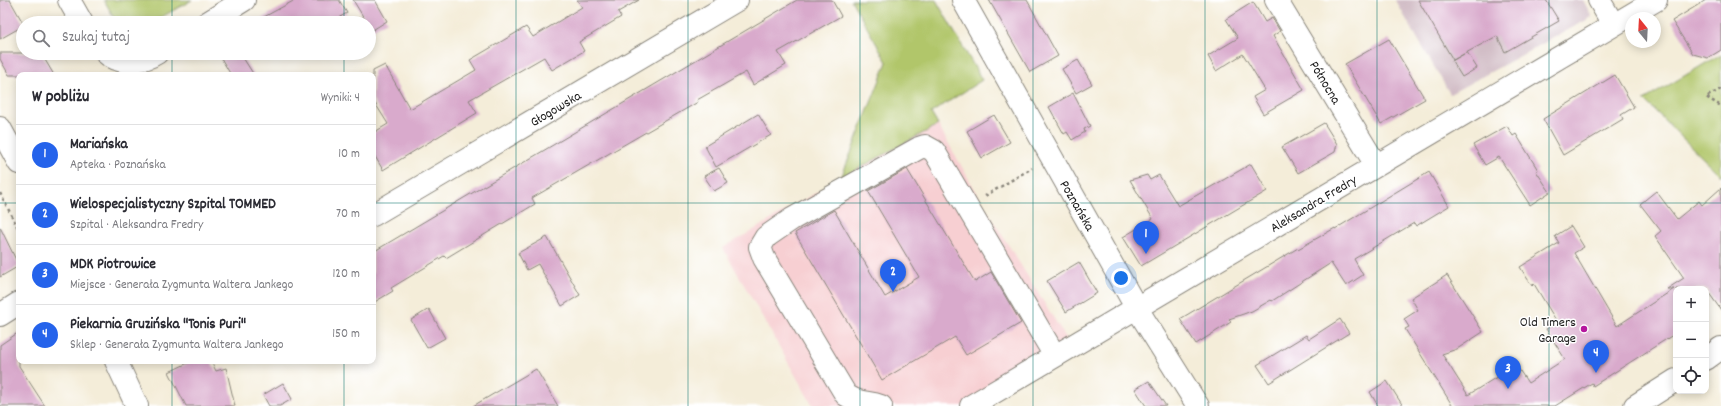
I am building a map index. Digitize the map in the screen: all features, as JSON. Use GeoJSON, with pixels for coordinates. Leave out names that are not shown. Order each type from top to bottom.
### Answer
{"type":"FeatureCollection","features":[{"type":"Feature","properties":{"kind":"street"},"geometry":{"type":"LineString","coordinates":[[69,0],[78,16]]}},
{"type":"Feature","properties":{"kind":"street"},"geometry":{"type":"LineString","coordinates":[[218,16],[244,0]]}},
{"type":"Feature","properties":{"kind":"street","name":"Głogowska"},"geometry":{"type":"LineString","coordinates":[[376,214],[737,0]]}},
{"type":"Feature","properties":{"kind":"street","name":"Poznańska"},"geometry":{"type":"LineString","coordinates":[[963,0],[1136,308],[1198,406]]}},
{"type":"Feature","properties":{"kind":"street","name":"Północna"},"geometry":{"type":"LineString","coordinates":[[1276,0],[1376,165]]}},
{"type":"Feature","properties":{"kind":"street"},"geometry":{"type":"LineString","coordinates":[[1599,0],[1613,24]]}},
{"type":"Feature","properties":{"kind":"street","name":"Aleksandra Fredry"},"geometry":{"type":"LineString","coordinates":[[971,406],[1613,24],[1656,0]]}},
{"type":"Feature","properties":{"kind":"street"},"geometry":{"type":"LineString","coordinates":[[121,60],[127,62],[137,60]]}},
{"type":"Feature","properties":{"kind":"street"},"geometry":{"type":"LineString","coordinates":[[0,128],[16,157]]}},
{"type":"Feature","properties":{"kind":"street"},"geometry":{"type":"LineString","coordinates":[[881,406],[874,403],[863,404],[846,395],[764,258],[760,247],[766,237],[792,219],[925,146],[934,151],[1055,356]]}},
{"type":"Feature","properties":{"kind":"street"},"geometry":{"type":"LineString","coordinates":[[0,315],[16,305]]}},
{"type":"Feature","properties":{"kind":"street"},"geometry":{"type":"LineString","coordinates":[[1708,358],[1721,348]]}},
{"type":"Feature","properties":{"kind":"street"},"geometry":{"type":"LineString","coordinates":[[118,364],[137,406]]}},
{"type":"Feature","properties":{"kind":"street"},"geometry":{"type":"LineString","coordinates":[[1635,406],[1673,382]]}},
{"type":"Feature","properties":{"kind":"path"},"geometry":{"type":"LineString","coordinates":[[1721,89],[1706,97],[1721,106]]}},
{"type":"Feature","properties":{"kind":"path"},"geometry":{"type":"LineString","coordinates":[[968,207],[1051,157]]}},
{"type":"Feature","properties":{"kind":"path"},"geometry":{"type":"LineString","coordinates":[[0,193],[16,224]]}},
{"type":"Feature","properties":{"kind":"shaded area"},"geometry":{"type":"Polygon","coordinates":[[[1395,0],[1583,0],[1592,17],[1450,94],[1395,0]]]}},
{"type":"Feature","properties":{"kind":"shaded area"},"geometry":{"type":"Polygon","coordinates":[[[938,125],[986,209],[1071,346],[971,406],[813,406],[723,248],[841,178],[938,125]]]}},
{"type":"Feature","properties":{"kind":"green space"},"geometry":{"type":"Polygon","coordinates":[[[104,0],[192,0],[163,16],[113,16],[104,0]]]}},
{"type":"Feature","properties":{"kind":"green space"},"geometry":{"type":"Polygon","coordinates":[[[851,0],[936,0],[982,80],[931,113],[938,125],[841,178],[887,62],[851,0]]]}},
{"type":"Feature","properties":{"kind":"green space"},"geometry":{"type":"Polygon","coordinates":[[[1721,54],[1721,176],[1644,100],[1721,54]]]}},
{"type":"Feature","properties":{"kind":"building"},"geometry":{"type":"Polygon","coordinates":[[[0,0],[10,0],[19,16],[16,16],[16,30],[0,39],[0,0]]]}},
{"type":"Feature","properties":{"kind":"building"},"geometry":{"type":"Polygon","coordinates":[[[295,0],[339,0],[347,13],[342,16],[266,16],[295,0]]]}},
{"type":"Feature","properties":{"kind":"building"},"geometry":{"type":"Polygon","coordinates":[[[353,0],[375,0],[387,21],[376,28],[376,16],[363,16],[353,0]]]}},
{"type":"Feature","properties":{"kind":"building"},"geometry":{"type":"Polygon","coordinates":[[[577,0],[639,0],[618,12],[621,17],[579,42],[584,51],[552,70],[544,57],[469,100],[477,113],[383,170],[376,158],[376,131],[388,124],[376,105],[376,72],[373,71],[385,65],[410,109],[476,70],[470,60],[526,27],[533,37],[582,7],[577,0]]]}},
{"type":"Feature","properties":{"kind":"building"},"geometry":{"type":"Polygon","coordinates":[[[797,0],[832,0],[841,16],[778,52],[786,65],[753,85],[746,72],[697,100],[698,102],[532,198],[535,204],[446,258],[444,256],[391,288],[393,291],[376,301],[376,250],[797,0]]]}},
{"type":"Feature","properties":{"kind":"building"},"geometry":{"type":"Polygon","coordinates":[[[989,0],[1027,0],[1058,56],[1030,72],[989,0]]]}},
{"type":"Feature","properties":{"kind":"building"},"geometry":{"type":"Polygon","coordinates":[[[1418,0],[1546,0],[1559,21],[1505,52],[1497,36],[1453,60],[1418,0]]]}},
{"type":"Feature","properties":{"kind":"building"},"geometry":{"type":"Polygon","coordinates":[[[1706,0],[1721,0],[1721,50],[1708,58],[1693,54],[1672,21],[1706,0]]]}},
{"type":"Feature","properties":{"kind":"building"},"geometry":{"type":"Polygon","coordinates":[[[1253,2],[1265,22],[1272,18],[1280,31],[1273,36],[1304,90],[1263,114],[1253,97],[1265,90],[1243,54],[1216,71],[1208,56],[1238,38],[1226,19],[1253,2]]]}},
{"type":"Feature","properties":{"kind":"building"},"geometry":{"type":"Polygon","coordinates":[[[1389,39],[1425,99],[1381,124],[1345,64],[1389,39]]]}},
{"type":"Feature","properties":{"kind":"building"},"geometry":{"type":"Polygon","coordinates":[[[1467,52],[1477,68],[1462,77],[1452,61],[1467,52]]]}},
{"type":"Feature","properties":{"kind":"building"},"geometry":{"type":"Polygon","coordinates":[[[0,53],[16,53],[16,60],[45,60],[52,72],[16,72],[16,75],[9,75],[0,59],[0,53]]]}},
{"type":"Feature","properties":{"kind":"building"},"geometry":{"type":"Polygon","coordinates":[[[222,60],[244,60],[252,72],[229,72],[222,60]]]}},
{"type":"Feature","properties":{"kind":"building"},"geometry":{"type":"Polygon","coordinates":[[[1078,60],[1092,84],[1076,93],[1062,69],[1078,60]]]}},
{"type":"Feature","properties":{"kind":"building"},"geometry":{"type":"Polygon","coordinates":[[[1615,75],[1634,107],[1621,115],[1623,119],[1563,155],[1543,119],[1615,75]]]}},
{"type":"Feature","properties":{"kind":"building"},"geometry":{"type":"Polygon","coordinates":[[[1073,93],[1090,126],[1084,129],[1085,132],[1072,140],[1067,132],[1064,134],[1049,107],[1073,93]]]}},
{"type":"Feature","properties":{"kind":"building"},"geometry":{"type":"Polygon","coordinates":[[[758,114],[771,135],[716,167],[705,146],[758,114]]]}},
{"type":"Feature","properties":{"kind":"building"},"geometry":{"type":"Polygon","coordinates":[[[994,115],[1010,142],[982,158],[967,131],[994,115]]]}},
{"type":"Feature","properties":{"kind":"building"},"geometry":{"type":"Polygon","coordinates":[[[1324,123],[1337,144],[1335,152],[1298,173],[1282,147],[1324,123]]]}},
{"type":"Feature","properties":{"kind":"building"},"geometry":{"type":"Polygon","coordinates":[[[1507,126],[1513,136],[1516,134],[1538,170],[1536,171],[1550,192],[1530,205],[1499,157],[1485,165],[1473,145],[1507,126]]]}},
{"type":"Feature","properties":{"kind":"building"},"geometry":{"type":"Polygon","coordinates":[[[1251,164],[1267,191],[1141,266],[1123,237],[1153,219],[1130,180],[1147,175],[1150,180],[1159,175],[1178,206],[1251,164]]]}},
{"type":"Feature","properties":{"kind":"building"},"geometry":{"type":"Polygon","coordinates":[[[719,168],[728,183],[714,191],[704,176],[719,168]]]}},
{"type":"Feature","properties":{"kind":"building"},"geometry":{"type":"Polygon","coordinates":[[[907,169],[975,282],[991,272],[1021,323],[966,355],[955,337],[882,380],[795,233],[834,210],[885,297],[919,277],[868,191],[907,169]]]}},
{"type":"Feature","properties":{"kind":"building"},"geometry":{"type":"Polygon","coordinates":[[[1429,172],[1449,206],[1416,226],[1414,223],[1354,259],[1363,275],[1346,286],[1331,263],[1272,301],[1271,300],[1252,311],[1229,319],[1231,322],[1196,344],[1180,319],[1298,248],[1335,229],[1429,172]]]}},
{"type":"Feature","properties":{"kind":"building"},"geometry":{"type":"Polygon","coordinates":[[[1721,188],[1721,310],[1709,293],[1709,286],[1673,286],[1673,289],[1667,289],[1684,278],[1655,236],[1661,231],[1640,204],[1656,191],[1677,219],[1699,201],[1702,205],[1721,188]]]}},
{"type":"Feature","properties":{"kind":"building"},"geometry":{"type":"Polygon","coordinates":[[[1571,226],[1584,247],[1574,253],[1617,326],[1673,290],[1673,335],[1593,386],[1592,383],[1555,406],[1450,406],[1452,405],[1405,329],[1409,327],[1404,319],[1418,310],[1411,298],[1447,275],[1483,332],[1457,349],[1442,354],[1468,395],[1516,365],[1528,383],[1565,359],[1546,329],[1557,322],[1534,284],[1532,286],[1520,267],[1559,243],[1555,236],[1571,226]]]}},
{"type":"Feature","properties":{"kind":"building"},"geometry":{"type":"Polygon","coordinates":[[[0,227],[16,260],[16,268],[0,277],[0,227]]]}},
{"type":"Feature","properties":{"kind":"building"},"geometry":{"type":"Polygon","coordinates":[[[547,237],[580,295],[562,306],[538,264],[527,270],[518,253],[547,237]]]}},
{"type":"Feature","properties":{"kind":"building"},"geometry":{"type":"Polygon","coordinates":[[[1079,262],[1097,293],[1066,312],[1047,281],[1079,262]]]}},
{"type":"Feature","properties":{"kind":"building"},"geometry":{"type":"Polygon","coordinates":[[[429,309],[445,338],[427,348],[411,320],[429,309]]]}},
{"type":"Feature","properties":{"kind":"building"},"geometry":{"type":"Polygon","coordinates":[[[1340,319],[1349,333],[1269,383],[1257,365],[1306,335],[1309,339],[1340,319]]]}},
{"type":"Feature","properties":{"kind":"building"},"geometry":{"type":"Polygon","coordinates":[[[16,334],[16,364],[19,364],[45,406],[0,406],[0,345],[16,334]]]}},
{"type":"Feature","properties":{"kind":"building"},"geometry":{"type":"Polygon","coordinates":[[[186,364],[212,364],[216,371],[226,368],[235,406],[186,406],[169,372],[186,364]]]}},
{"type":"Feature","properties":{"kind":"building"},"geometry":{"type":"Polygon","coordinates":[[[536,369],[558,406],[473,406],[536,369]]]}},
{"type":"Feature","properties":{"kind":"building"},"geometry":{"type":"Polygon","coordinates":[[[1149,381],[1166,406],[1146,406],[1135,389],[1149,381]]]}},
{"type":"Feature","properties":{"kind":"building"},"geometry":{"type":"Polygon","coordinates":[[[1387,381],[1403,406],[1378,406],[1370,392],[1387,381]]]}},
{"type":"Feature","properties":{"kind":"building"},"geometry":{"type":"Polygon","coordinates":[[[283,383],[292,399],[280,406],[269,406],[263,395],[283,383]]]}},
{"type":"Feature","properties":{"kind":"place","name":"Mariańska"},"geometry":{"type":"Point","coordinates":[1146,254]}},
{"type":"Feature","properties":{"kind":"place","name":"Wielospecjalistyczny Szpital TOMMED"},"geometry":{"type":"Point","coordinates":[893,292]}},
{"type":"Feature","properties":{"kind":"place","name":"Old Timers Garage"},"geometry":{"type":"Point","coordinates":[1584,329]}},
{"type":"Feature","properties":{"kind":"place","name":"Piekarnia Gruzińska \"Tonis Puri\""},"geometry":{"type":"Point","coordinates":[1596,373]}},
{"type":"Feature","properties":{"kind":"place","name":"MDK Piotrowice"},"geometry":{"type":"Point","coordinates":[1508,389]}}]}
